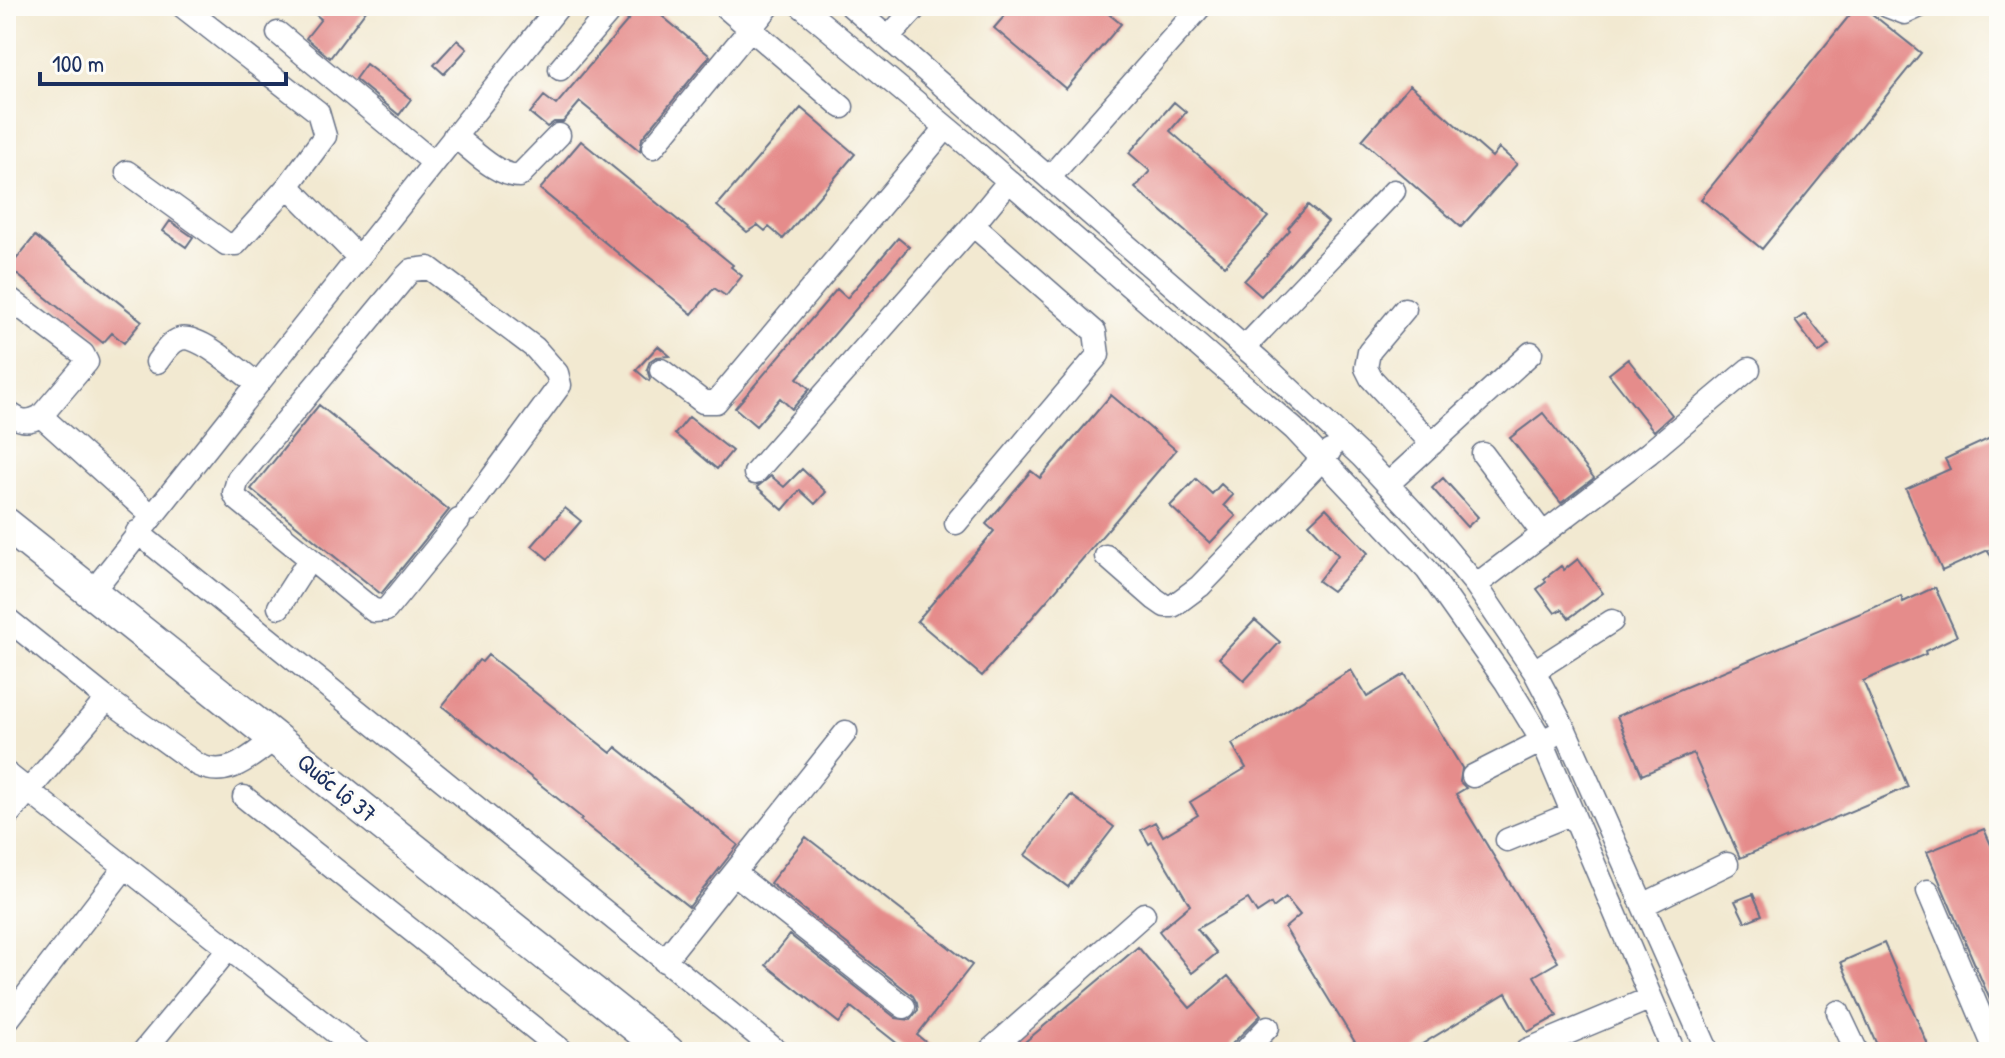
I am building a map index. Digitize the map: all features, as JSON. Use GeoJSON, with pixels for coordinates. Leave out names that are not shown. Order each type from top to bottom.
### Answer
{"type":"FeatureCollection","features":[{"type":"Feature","properties":{"kind":"highway","name":"Quốc lộ 37"},"geometry":{"type":"LineString","coordinates":[[6,524],[668,1052]]}},
{"type":"Feature","properties":{"kind":"street"},"geometry":{"type":"LineString","coordinates":[[127,172],[226,244],[236,244],[288,186],[325,136],[318,112],[182,6]]}},
{"type":"Feature","properties":{"kind":"street"},"geometry":{"type":"LineString","coordinates":[[560,69],[614,6]]}},
{"type":"Feature","properties":{"kind":"street"},"geometry":{"type":"LineString","coordinates":[[724,6],[842,107]]}},
{"type":"Feature","properties":{"kind":"street"},"geometry":{"type":"LineString","coordinates":[[653,147],[769,6]]}},
{"type":"Feature","properties":{"kind":"street"},"geometry":{"type":"LineString","coordinates":[[801,6],[1009,181],[1294,429],[1427,570],[1506,682],[1542,741],[1674,1052]]}},
{"type":"Feature","properties":{"kind":"street"},"geometry":{"type":"LineString","coordinates":[[851,6],[1245,347],[1388,484],[1476,585],[1534,671],[1565,730],[1708,1052]]}},
{"type":"Feature","properties":{"kind":"street"},"geometry":{"type":"LineString","coordinates":[[888,38],[917,6]]}},
{"type":"Feature","properties":{"kind":"street"},"geometry":{"type":"LineString","coordinates":[[1049,178],[1201,6]]}},
{"type":"Feature","properties":{"kind":"street"},"geometry":{"type":"LineString","coordinates":[[1887,6],[1905,13],[1920,6]]}},
{"type":"Feature","properties":{"kind":"street"},"geometry":{"type":"LineString","coordinates":[[92,592],[454,136],[547,10]]}},
{"type":"Feature","properties":{"kind":"street"},"geometry":{"type":"LineString","coordinates":[[278,33],[433,162]]}},
{"type":"Feature","properties":{"kind":"street"},"geometry":{"type":"LineString","coordinates":[[661,370],[703,402],[716,402],[946,128]]}},
{"type":"Feature","properties":{"kind":"street"},"geometry":{"type":"LineString","coordinates":[[454,136],[498,170],[519,176],[559,135]]}},
{"type":"Feature","properties":{"kind":"street"},"geometry":{"type":"LineString","coordinates":[[755,473],[1009,181]]}},
{"type":"Feature","properties":{"kind":"street"},"geometry":{"type":"LineString","coordinates":[[288,186],[358,257]]}},
{"type":"Feature","properties":{"kind":"street"},"geometry":{"type":"LineString","coordinates":[[1245,347],[1394,191]]}},
{"type":"Feature","properties":{"kind":"street"},"geometry":{"type":"LineString","coordinates":[[956,523],[1098,355],[1095,332],[973,225]]}},
{"type":"Feature","properties":{"kind":"street"},"geometry":{"type":"LineString","coordinates":[[429,268],[512,329],[557,373],[560,385],[464,515],[383,612],[374,611],[309,560],[237,499],[235,484],[405,277],[412,270],[429,268]]}},
{"type":"Feature","properties":{"kind":"street"},"geometry":{"type":"LineString","coordinates":[[6,296],[83,354],[87,362],[41,416],[30,422],[18,420],[6,411]]}},
{"type":"Feature","properties":{"kind":"street"},"geometry":{"type":"LineString","coordinates":[[1405,309],[1369,352],[1366,368],[1371,378],[1432,444]]}},
{"type":"Feature","properties":{"kind":"street"},"geometry":{"type":"LineString","coordinates":[[157,362],[173,342],[193,338],[256,383]]}},
{"type":"Feature","properties":{"kind":"street"},"geometry":{"type":"LineString","coordinates":[[1388,484],[1531,353]]}},
{"type":"Feature","properties":{"kind":"street"},"geometry":{"type":"LineString","coordinates":[[1476,585],[1649,453],[1749,369]]}},
{"type":"Feature","properties":{"kind":"street"},"geometry":{"type":"LineString","coordinates":[[41,416],[144,524],[269,620],[664,961],[778,1052]]}},
{"type":"Feature","properties":{"kind":"street"},"geometry":{"type":"LineString","coordinates":[[1106,556],[1155,599],[1165,606],[1173,606],[1200,586],[1342,438]]}},
{"type":"Feature","properties":{"kind":"street"},"geometry":{"type":"LineString","coordinates":[[1483,454],[1543,534]]}},
{"type":"Feature","properties":{"kind":"street"},"geometry":{"type":"LineString","coordinates":[[269,620],[309,560]]}},
{"type":"Feature","properties":{"kind":"street"},"geometry":{"type":"LineString","coordinates":[[6,618],[107,699],[198,765],[209,770],[229,769],[241,765],[264,747]]}},
{"type":"Feature","properties":{"kind":"street"},"geometry":{"type":"LineString","coordinates":[[1534,671],[1612,621]]}},
{"type":"Feature","properties":{"kind":"street"},"geometry":{"type":"LineString","coordinates":[[6,817],[107,699]]}},
{"type":"Feature","properties":{"kind":"street"},"geometry":{"type":"LineString","coordinates":[[1473,776],[1565,730]]}},
{"type":"Feature","properties":{"kind":"street"},"geometry":{"type":"LineString","coordinates":[[664,961],[846,732]]}},
{"type":"Feature","properties":{"kind":"street"},"geometry":{"type":"LineString","coordinates":[[6,773],[360,1052]]}},
{"type":"Feature","properties":{"kind":"street"},"geometry":{"type":"LineString","coordinates":[[244,797],[564,1052]]}},
{"type":"Feature","properties":{"kind":"street"},"geometry":{"type":"LineString","coordinates":[[1507,840],[1573,813]]}},
{"type":"Feature","properties":{"kind":"street"},"geometry":{"type":"LineString","coordinates":[[1643,905],[1727,864]]}},
{"type":"Feature","properties":{"kind":"street"},"geometry":{"type":"LineString","coordinates":[[6,1022],[125,867]]}},
{"type":"Feature","properties":{"kind":"street"},"geometry":{"type":"LineString","coordinates":[[734,873],[904,1007]]}},
{"type":"Feature","properties":{"kind":"street"},"geometry":{"type":"LineString","coordinates":[[1928,891],[1996,1052]]}},
{"type":"Feature","properties":{"kind":"street"},"geometry":{"type":"LineString","coordinates":[[988,1052],[1144,914]]}},
{"type":"Feature","properties":{"kind":"street"},"geometry":{"type":"LineString","coordinates":[[143,1052],[229,948]]}},
{"type":"Feature","properties":{"kind":"street"},"geometry":{"type":"LineString","coordinates":[[1527,1050],[1651,998]]}},
{"type":"Feature","properties":{"kind":"street"},"geometry":{"type":"LineString","coordinates":[[1838,1012],[1857,1052]]}},
{"type":"Feature","properties":{"kind":"street"},"geometry":{"type":"LineString","coordinates":[[1244,1052],[1268,1027]]}},
{"type":"Feature","properties":{"kind":"building"},"geometry":{"type":"Polygon","coordinates":[[[305,6],[369,6],[330,58],[306,38],[321,19],[305,6]]]}},
{"type":"Feature","properties":{"kind":"building"},"geometry":{"type":"Polygon","coordinates":[[[640,6],[650,6],[710,56],[642,138],[640,151],[580,102],[563,122],[554,122],[547,127],[530,113],[544,96],[556,105],[640,6]]]}},
{"type":"Feature","properties":{"kind":"building"},"geometry":{"type":"Polygon","coordinates":[[[1013,6],[1099,6],[1121,24],[1066,89],[994,28],[1013,6]]]}},
{"type":"Feature","properties":{"kind":"building"},"geometry":{"type":"Polygon","coordinates":[[[1857,6],[1862,6],[1921,53],[1762,249],[1701,199],[1857,6]]]}},
{"type":"Feature","properties":{"kind":"building"},"geometry":{"type":"Polygon","coordinates":[[[457,40],[467,49],[444,74],[434,65],[457,40]]]}},
{"type":"Feature","properties":{"kind":"building"},"geometry":{"type":"Polygon","coordinates":[[[366,64],[411,99],[399,115],[355,79],[366,64]]]}},
{"type":"Feature","properties":{"kind":"building"},"geometry":{"type":"Polygon","coordinates":[[[1410,85],[1492,157],[1499,148],[1517,164],[1461,227],[1362,140],[1410,85]]]}},
{"type":"Feature","properties":{"kind":"building"},"geometry":{"type":"Polygon","coordinates":[[[1174,102],[1186,112],[1170,131],[1268,217],[1225,266],[1135,188],[1150,171],[1129,153],[1174,102]]]}},
{"type":"Feature","properties":{"kind":"building"},"geometry":{"type":"Polygon","coordinates":[[[801,108],[855,154],[783,239],[769,227],[765,231],[758,225],[747,232],[717,206],[801,108]]]}},
{"type":"Feature","properties":{"kind":"building"},"geometry":{"type":"Polygon","coordinates":[[[581,141],[733,265],[731,267],[742,276],[726,296],[714,288],[692,314],[540,189],[581,141]]]}},
{"type":"Feature","properties":{"kind":"building"},"geometry":{"type":"Polygon","coordinates":[[[1308,205],[1328,222],[1261,296],[1244,281],[1308,205]]]}},
{"type":"Feature","properties":{"kind":"building"},"geometry":{"type":"Polygon","coordinates":[[[170,221],[193,237],[186,247],[163,231],[170,221]]]}},
{"type":"Feature","properties":{"kind":"building"},"geometry":{"type":"Polygon","coordinates":[[[35,236],[142,321],[124,343],[112,333],[103,343],[9,268],[35,236]]]}},
{"type":"Feature","properties":{"kind":"building"},"geometry":{"type":"Polygon","coordinates":[[[898,238],[909,247],[797,378],[810,389],[792,409],[780,398],[756,426],[735,408],[837,289],[847,298],[898,238]]]}},
{"type":"Feature","properties":{"kind":"building"},"geometry":{"type":"Polygon","coordinates":[[[1805,314],[1829,345],[1819,353],[1795,321],[1805,314]]]}},
{"type":"Feature","properties":{"kind":"building"},"geometry":{"type":"Polygon","coordinates":[[[658,346],[670,356],[656,357],[650,361],[647,369],[649,381],[636,370],[658,346]]]}},
{"type":"Feature","properties":{"kind":"building"},"geometry":{"type":"Polygon","coordinates":[[[1628,359],[1672,415],[1654,431],[1609,374],[1628,359]]]}},
{"type":"Feature","properties":{"kind":"building"},"geometry":{"type":"Polygon","coordinates":[[[1111,395],[1176,450],[982,676],[917,621],[994,531],[986,524],[1031,471],[1040,478],[1111,395]]]}},
{"type":"Feature","properties":{"kind":"building"},"geometry":{"type":"Polygon","coordinates":[[[319,405],[449,510],[381,594],[251,489],[319,405]]]}},
{"type":"Feature","properties":{"kind":"building"},"geometry":{"type":"Polygon","coordinates":[[[1543,413],[1594,478],[1561,503],[1510,438],[1543,413]]]}},
{"type":"Feature","properties":{"kind":"building"},"geometry":{"type":"Polygon","coordinates":[[[689,417],[732,451],[717,469],[675,434],[689,417]]]}},
{"type":"Feature","properties":{"kind":"building"},"geometry":{"type":"Polygon","coordinates":[[[1999,434],[1999,573],[1988,550],[1942,571],[1906,489],[1950,469],[1945,459],[1999,434]]]}},
{"type":"Feature","properties":{"kind":"building"},"geometry":{"type":"Polygon","coordinates":[[[802,469],[826,492],[815,504],[800,490],[783,510],[757,487],[771,476],[784,487],[802,469]]]}},
{"type":"Feature","properties":{"kind":"building"},"geometry":{"type":"Polygon","coordinates":[[[1443,478],[1478,517],[1467,527],[1432,488],[1443,478]]]}},
{"type":"Feature","properties":{"kind":"building"},"geometry":{"type":"Polygon","coordinates":[[[1196,479],[1212,494],[1221,484],[1233,495],[1224,505],[1236,516],[1210,543],[1170,506],[1196,479]]]}},
{"type":"Feature","properties":{"kind":"building"},"geometry":{"type":"Polygon","coordinates":[[[565,508],[581,521],[548,559],[532,546],[565,508]]]}},
{"type":"Feature","properties":{"kind":"building"},"geometry":{"type":"Polygon","coordinates":[[[1326,508],[1368,553],[1332,591],[1318,581],[1338,555],[1309,524],[1326,508]]]}},
{"type":"Feature","properties":{"kind":"building"},"geometry":{"type":"Polygon","coordinates":[[[1578,559],[1603,593],[1569,618],[1562,609],[1555,613],[1537,589],[1561,566],[1564,570],[1578,559]]]}},
{"type":"Feature","properties":{"kind":"building"},"geometry":{"type":"Polygon","coordinates":[[[1935,587],[1957,636],[1925,651],[1926,654],[1863,681],[1908,787],[1740,858],[1693,753],[1642,775],[1617,716],[1901,596],[1903,602],[1935,587]]]}},
{"type":"Feature","properties":{"kind":"building"},"geometry":{"type":"Polygon","coordinates":[[[1255,620],[1280,642],[1244,681],[1219,658],[1255,620]]]}},
{"type":"Feature","properties":{"kind":"building"},"geometry":{"type":"Polygon","coordinates":[[[488,655],[611,753],[616,747],[738,845],[689,907],[442,706],[479,660],[482,662],[488,655]]]}},
{"type":"Feature","properties":{"kind":"building"},"geometry":{"type":"Polygon","coordinates":[[[1351,670],[1367,697],[1405,674],[1462,768],[1460,782],[1466,788],[1456,794],[1558,962],[1534,976],[1557,1016],[1528,1032],[1506,993],[1409,1052],[1361,1052],[1285,928],[1300,915],[1286,898],[1273,908],[1271,904],[1257,913],[1248,899],[1197,929],[1217,953],[1192,973],[1159,931],[1190,905],[1152,842],[1149,844],[1141,830],[1155,822],[1163,836],[1198,815],[1190,802],[1246,768],[1232,744],[1351,670]]]}},
{"type":"Feature","properties":{"kind":"building"},"geometry":{"type":"Polygon","coordinates":[[[1071,795],[1114,827],[1068,887],[1025,855],[1071,795]]]}},
{"type":"Feature","properties":{"kind":"building"},"geometry":{"type":"Polygon","coordinates":[[[1984,829],[1999,863],[1999,1021],[1927,852],[1984,829]]]}},
{"type":"Feature","properties":{"kind":"building"},"geometry":{"type":"Polygon","coordinates":[[[806,837],[972,965],[917,1035],[938,1052],[908,1052],[851,1007],[839,1023],[766,965],[790,935],[896,1018],[910,1020],[918,1010],[913,996],[770,883],[806,837]]]}},
{"type":"Feature","properties":{"kind":"building"},"geometry":{"type":"Polygon","coordinates":[[[1753,894],[1762,915],[1745,922],[1735,901],[1753,894]]]}},
{"type":"Feature","properties":{"kind":"building"},"geometry":{"type":"Polygon","coordinates":[[[1884,943],[1931,1052],[1880,1052],[1841,962],[1884,943]]]}},
{"type":"Feature","properties":{"kind":"building"},"geometry":{"type":"Polygon","coordinates":[[[1138,947],[1190,1008],[1228,976],[1261,1015],[1224,1052],[1013,1052],[1138,947]]]}}]}
